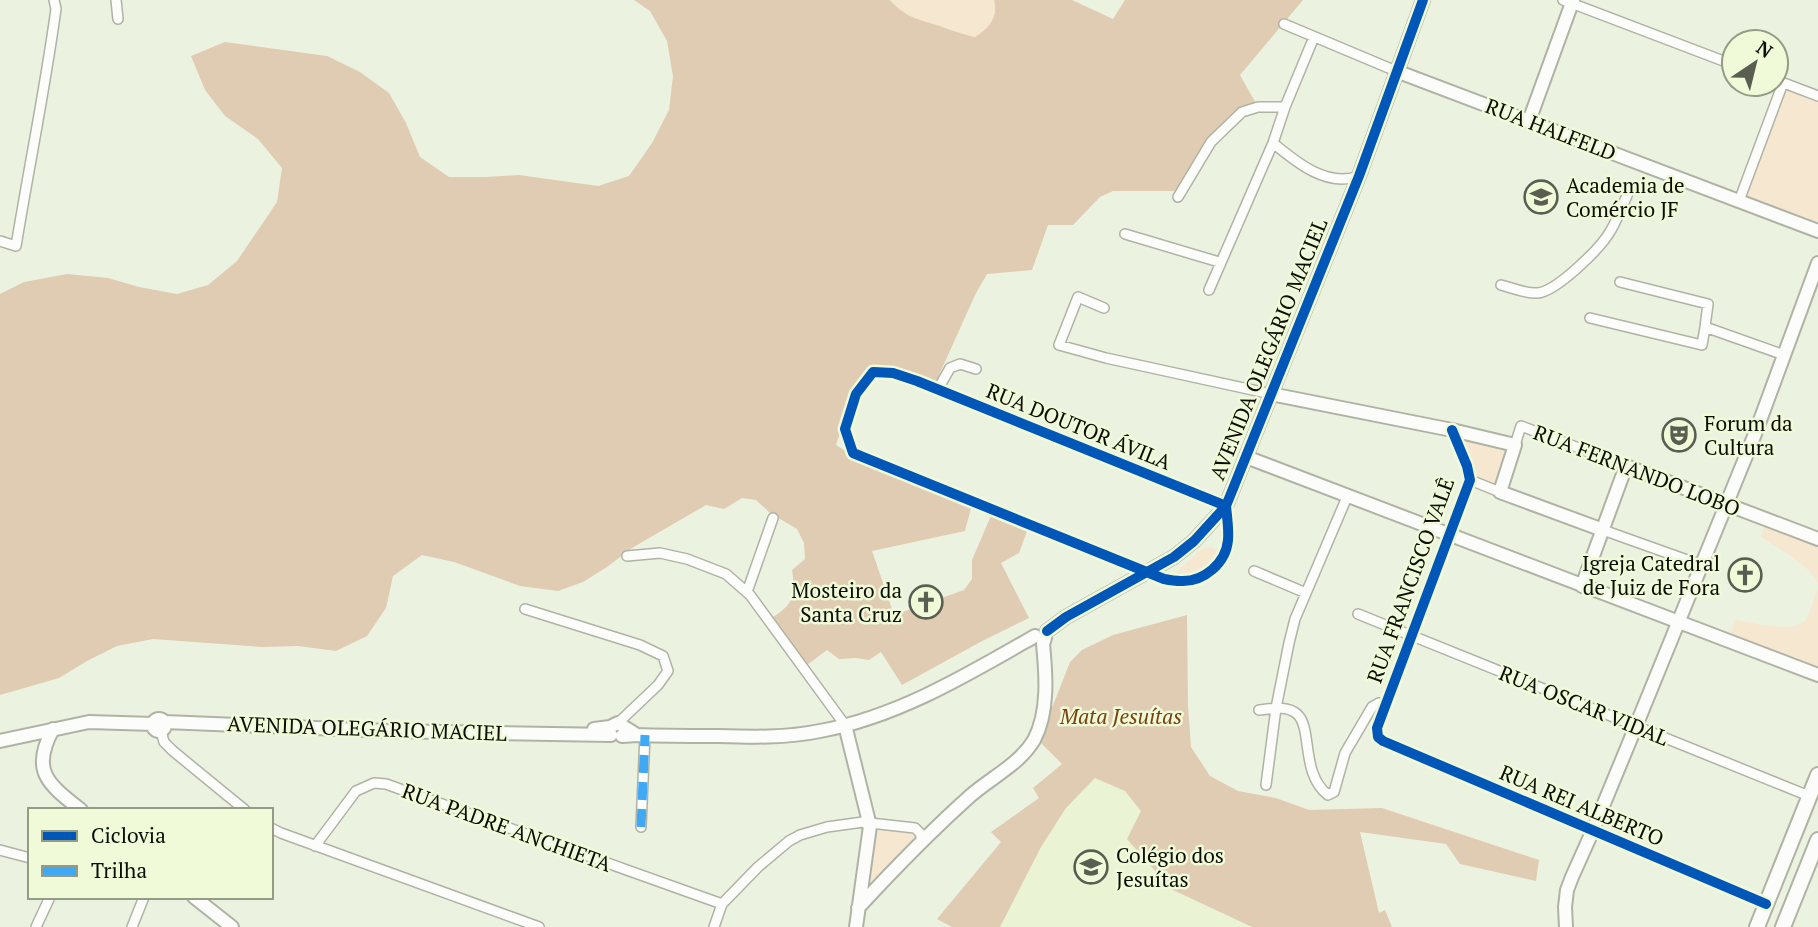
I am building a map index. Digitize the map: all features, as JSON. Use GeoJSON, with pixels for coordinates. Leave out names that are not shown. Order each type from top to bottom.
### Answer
{"type":"FeatureCollection","features":[{"type":"Feature","properties":{"kind":"main road"},"geometry":{"type":"LineString","coordinates":[[1757,927],[1818,775]]}},
{"type":"Feature","properties":{"kind":"main road"},"geometry":{"type":"LineString","coordinates":[[1783,927],[1818,840]]}},
{"type":"Feature","properties":{"kind":"street"},"geometry":{"type":"LineString","coordinates":[[0,241],[16,246],[47,76],[56,9],[54,0]]}},
{"type":"Feature","properties":{"kind":"street"},"geometry":{"type":"LineString","coordinates":[[116,0],[118,19]]}},
{"type":"Feature","properties":{"kind":"street","name":"AVENIDA OLEGÁRIO MACIEL"},"geometry":{"type":"LineString","coordinates":[[0,741],[89,722],[570,734],[617,730],[641,735],[797,735],[845,725],[896,709],[1043,635],[1066,617],[1174,557],[1194,541],[1226,506],[1359,176],[1423,0]]}},
{"type":"Feature","properties":{"kind":"street"},"geometry":{"type":"LineString","coordinates":[[1529,121],[1569,1],[1720,60]]}},
{"type":"Feature","properties":{"kind":"street","name":"RUA HALFELD"},"geometry":{"type":"LineString","coordinates":[[1284,24],[1396,71],[1818,231]]}},
{"type":"Feature","properties":{"kind":"street"},"geometry":{"type":"LineString","coordinates":[[1209,290],[1273,143],[1314,37]]}},
{"type":"Feature","properties":{"kind":"street"},"geometry":{"type":"LineString","coordinates":[[1790,86],[1818,96]]}},
{"type":"Feature","properties":{"kind":"street"},"geometry":{"type":"LineString","coordinates":[[1739,201],[1774,98]]}},
{"type":"Feature","properties":{"kind":"street"},"geometry":{"type":"LineString","coordinates":[[1178,197],[1211,142],[1242,113],[1258,107],[1285,107]]}},
{"type":"Feature","properties":{"kind":"street"},"geometry":{"type":"LineString","coordinates":[[1273,143],[1317,173],[1335,179],[1349,180],[1359,176]]}},
{"type":"Feature","properties":{"kind":"street"},"geometry":{"type":"LineString","coordinates":[[1501,285],[1539,293],[1556,286],[1590,256],[1610,233],[1629,191]]}},
{"type":"Feature","properties":{"kind":"street"},"geometry":{"type":"LineString","coordinates":[[1125,234],[1219,262]]}},
{"type":"Feature","properties":{"kind":"street"},"geometry":{"type":"LineString","coordinates":[[1566,927],[1564,907],[1567,890],[1578,860],[1593,830],[1755,434],[1818,263]]}},
{"type":"Feature","properties":{"kind":"street"},"geometry":{"type":"LineString","coordinates":[[1590,318],[1702,345],[1708,304],[1620,282]]}},
{"type":"Feature","properties":{"kind":"street"},"geometry":{"type":"LineString","coordinates":[[1104,308],[1078,297],[1059,345],[1271,394],[1515,444]]}},
{"type":"Feature","properties":{"kind":"street"},"geometry":{"type":"LineString","coordinates":[[1705,327],[1784,355]]}},
{"type":"Feature","properties":{"kind":"street"},"geometry":{"type":"LineString","coordinates":[[938,390],[950,368],[960,364],[976,369]]}},
{"type":"Feature","properties":{"kind":"street","name":"RUA DOUTOR ÁVILA"},"geometry":{"type":"LineString","coordinates":[[1146,572],[853,453],[845,429],[856,394],[873,372],[893,373],[1226,506]]}},
{"type":"Feature","properties":{"kind":"street","name":"RUA FERNANDO LOBO"},"geometry":{"type":"LineString","coordinates":[[1500,492],[1521,426],[1818,539]]}},
{"type":"Feature","properties":{"kind":"street","name":"RUA FRANCISCO VALÊ"},"geometry":{"type":"LineString","coordinates":[[1383,741],[1378,737],[1377,728],[1469,480],[1467,466],[1452,430]]}},
{"type":"Feature","properties":{"kind":"street"},"geometry":{"type":"LineString","coordinates":[[1246,457],[1818,675]]}},
{"type":"Feature","properties":{"kind":"street"},"geometry":{"type":"LineString","coordinates":[[1582,586],[1626,466]]}},
{"type":"Feature","properties":{"kind":"street"},"geometry":{"type":"LineString","coordinates":[[1469,480],[1701,565]]}},
{"type":"Feature","properties":{"kind":"street"},"geometry":{"type":"LineString","coordinates":[[1266,785],[1276,708],[1289,643],[1306,593],[1346,497]]}},
{"type":"Feature","properties":{"kind":"street"},"geometry":{"type":"LineString","coordinates":[[1146,572],[1183,582],[1200,578],[1213,569],[1223,556],[1228,541],[1226,506]]}},
{"type":"Feature","properties":{"kind":"street"},"geometry":{"type":"LineString","coordinates":[[747,592],[773,518]]}},
{"type":"Feature","properties":{"kind":"street"},"geometry":{"type":"LineString","coordinates":[[627,556],[660,553],[687,559],[726,574],[747,592],[845,725],[870,825],[856,927]]}},
{"type":"Feature","properties":{"kind":"street"},"geometry":{"type":"LineString","coordinates":[[1254,571],[1306,593]]}},
{"type":"Feature","properties":{"kind":"street"},"geometry":{"type":"LineString","coordinates":[[525,609],[640,645],[663,656],[668,671],[659,685],[617,730]]}},
{"type":"Feature","properties":{"kind":"street","name":"RUA OSCAR VIDAL"},"geometry":{"type":"LineString","coordinates":[[1358,614],[1810,796]]}},
{"type":"Feature","properties":{"kind":"street"},"geometry":{"type":"LineString","coordinates":[[858,908],[922,840],[972,794],[1020,757],[1034,739],[1042,715],[1045,684],[1043,635]]}},
{"type":"Feature","properties":{"kind":"street"},"geometry":{"type":"LineString","coordinates":[[1259,710],[1276,708],[1297,713],[1303,723],[1307,756],[1313,773],[1319,786],[1328,794],[1334,792],[1345,753],[1372,707],[1387,703]]}},
{"type":"Feature","properties":{"kind":"street"},"geometry":{"type":"LineString","coordinates":[[160,725],[164,742],[173,751],[244,808]]}},
{"type":"Feature","properties":{"kind":"street"},"geometry":{"type":"LineString","coordinates":[[53,729],[44,750],[44,771],[56,791],[78,808]]}},
{"type":"Feature","properties":{"kind":"street"},"geometry":{"type":"LineString","coordinates":[[641,735],[641,827]]}},
{"type":"Feature","properties":{"kind":"street","name":"RUA REI ALBERTO"},"geometry":{"type":"LineString","coordinates":[[1383,741],[1766,904]]}},
{"type":"Feature","properties":{"kind":"street","name":"RUA PADRE ANCHIETA"},"geometry":{"type":"LineString","coordinates":[[315,846],[356,791],[374,783],[386,784],[722,904]]}},
{"type":"Feature","properties":{"kind":"street"},"geometry":{"type":"LineString","coordinates":[[714,927],[722,904],[768,857],[800,835],[827,827],[863,822],[870,825],[915,828],[922,840]]}},
{"type":"Feature","properties":{"kind":"street"},"geometry":{"type":"LineString","coordinates":[[273,829],[539,927]]}},
{"type":"Feature","properties":{"kind":"street"},"geometry":{"type":"LineString","coordinates":[[0,850],[28,857]]}},
{"type":"Feature","properties":{"kind":"street"},"geometry":{"type":"LineString","coordinates":[[864,877],[870,884],[880,885]]}},
{"type":"Feature","properties":{"kind":"street"},"geometry":{"type":"LineString","coordinates":[[36,927],[49,899]]}},
{"type":"Feature","properties":{"kind":"street"},"geometry":{"type":"LineString","coordinates":[[132,927],[143,899]]}},
{"type":"Feature","properties":{"kind":"street"},"geometry":{"type":"LineString","coordinates":[[197,899],[232,927]]}},
{"type":"Feature","properties":{"kind":"shaded area"},"geometry":{"type":"Polygon","coordinates":[[[890,0],[994,0],[995,12],[988,27],[975,38],[913,17],[890,0]]]}},
{"type":"Feature","properties":{"kind":"shaded area"},"geometry":{"type":"Polygon","coordinates":[[[1790,90],[1818,101],[1818,229],[1742,200],[1780,98],[1790,98],[1790,90]]]}},
{"type":"Feature","properties":{"kind":"shaded area"},"geometry":{"type":"Polygon","coordinates":[[[1457,434],[1506,449],[1507,456],[1498,485],[1476,477],[1467,463],[1457,434]]]}},
{"type":"Feature","properties":{"kind":"shaded area"},"geometry":{"type":"Polygon","coordinates":[[[1765,525],[1818,545],[1818,585],[1802,564],[1761,537],[1765,525]]]}},
{"type":"Feature","properties":{"kind":"shaded area"},"geometry":{"type":"Polygon","coordinates":[[[1211,547],[1219,550],[1220,554],[1204,569],[1187,576],[1172,577],[1200,550],[1211,547]]]}},
{"type":"Feature","properties":{"kind":"shaded area"},"geometry":{"type":"Polygon","coordinates":[[[1818,588],[1818,669],[1729,636],[1736,620],[1783,627],[1800,624],[1808,616],[1818,588]]]}},
{"type":"Feature","properties":{"kind":"shaded area","name":"Colégio dos Jesuítas"},"geometry":{"type":"Polygon","coordinates":[[[1095,778],[1125,791],[1142,811],[1171,889],[1252,927],[1000,927],[1041,847],[1066,808],[1095,778]]]}},
{"type":"Feature","properties":{"kind":"shaded area"},"geometry":{"type":"Polygon","coordinates":[[[876,829],[904,831],[917,838],[876,881],[872,881],[868,877],[876,829]]]}},
{"type":"Feature","properties":{"kind":"green space"},"geometry":{"type":"Polygon","coordinates":[[[634,0],[890,0],[913,17],[975,37],[994,17],[994,0],[1072,0],[1113,19],[1125,0],[1303,0],[1240,75],[1258,107],[1214,133],[1179,191],[1113,191],[1100,197],[1073,225],[1048,225],[1032,270],[987,274],[934,386],[876,367],[854,392],[836,445],[873,468],[971,508],[965,531],[872,551],[894,615],[964,590],[972,579],[972,560],[993,511],[1029,526],[1019,553],[1001,563],[1029,618],[902,685],[881,652],[869,660],[839,659],[827,650],[807,665],[773,617],[785,608],[792,598],[792,570],[805,559],[804,543],[797,529],[770,513],[756,500],[742,498],[724,509],[706,505],[632,548],[583,582],[558,591],[520,586],[454,562],[422,555],[393,576],[386,608],[367,636],[336,651],[298,646],[262,647],[153,639],[117,646],[59,678],[0,695],[0,294],[24,282],[67,274],[108,278],[177,294],[208,285],[237,261],[277,202],[282,168],[258,139],[225,116],[205,90],[191,56],[225,42],[327,56],[360,72],[389,93],[406,123],[420,157],[449,177],[519,175],[598,186],[629,176],[652,143],[669,110],[673,76],[667,41],[650,11],[634,0]]]}},
{"type":"Feature","properties":{"kind":"green space","name":"Mata Jesuítas"},"geometry":{"type":"Polygon","coordinates":[[[1187,615],[1191,747],[1210,776],[1238,791],[1276,798],[1309,810],[1382,808],[1539,860],[1536,881],[1460,864],[1446,844],[1360,832],[1379,913],[1385,910],[1392,927],[1252,927],[1171,889],[1127,839],[1141,811],[1125,791],[1095,778],[1066,808],[1041,847],[1000,927],[952,927],[937,919],[1001,842],[991,832],[1039,798],[1033,788],[1062,764],[1039,741],[1070,662],[1082,650],[1113,635],[1187,615]]]}},
{"type":"Feature","properties":{"kind":"marked path"},"geometry":{"type":"LineString","coordinates":[[641,827],[645,735]]}},
{"type":"Feature","properties":{"kind":"cycle path"},"geometry":{"type":"LineString","coordinates":[[1047,631],[1066,617],[1174,557],[1194,541],[1226,506],[1359,176],[1423,0]]}},
{"type":"Feature","properties":{"kind":"cycle path"},"geometry":{"type":"LineString","coordinates":[[873,372],[893,373],[917,381],[1226,506],[1228,540],[1223,556],[1212,570],[1198,578],[1181,581],[1164,579],[853,453],[845,429],[856,394],[873,372]]}},
{"type":"Feature","properties":{"kind":"cycle path"},"geometry":{"type":"LineString","coordinates":[[1452,430],[1470,480],[1377,728],[1378,737],[1766,904]]}},
{"type":"Feature","properties":{"kind":"place","name":"Academia de Comércio JF"},"geometry":{"type":"Point","coordinates":[1541,197]}},
{"type":"Feature","properties":{"kind":"place","name":"Forum da Cultura"},"geometry":{"type":"Point","coordinates":[1679,435]}},
{"type":"Feature","properties":{"kind":"place","name":"Igreja Catedral de Juiz de Fora"},"geometry":{"type":"Point","coordinates":[1745,575]}},
{"type":"Feature","properties":{"kind":"place","name":"Mosteiro da Santa Cruz"},"geometry":{"type":"Point","coordinates":[926,602]}},
{"type":"Feature","properties":{"kind":"place","name":"Colégio dos Jesuítas"},"geometry":{"type":"Point","coordinates":[1091,867]}}]}
